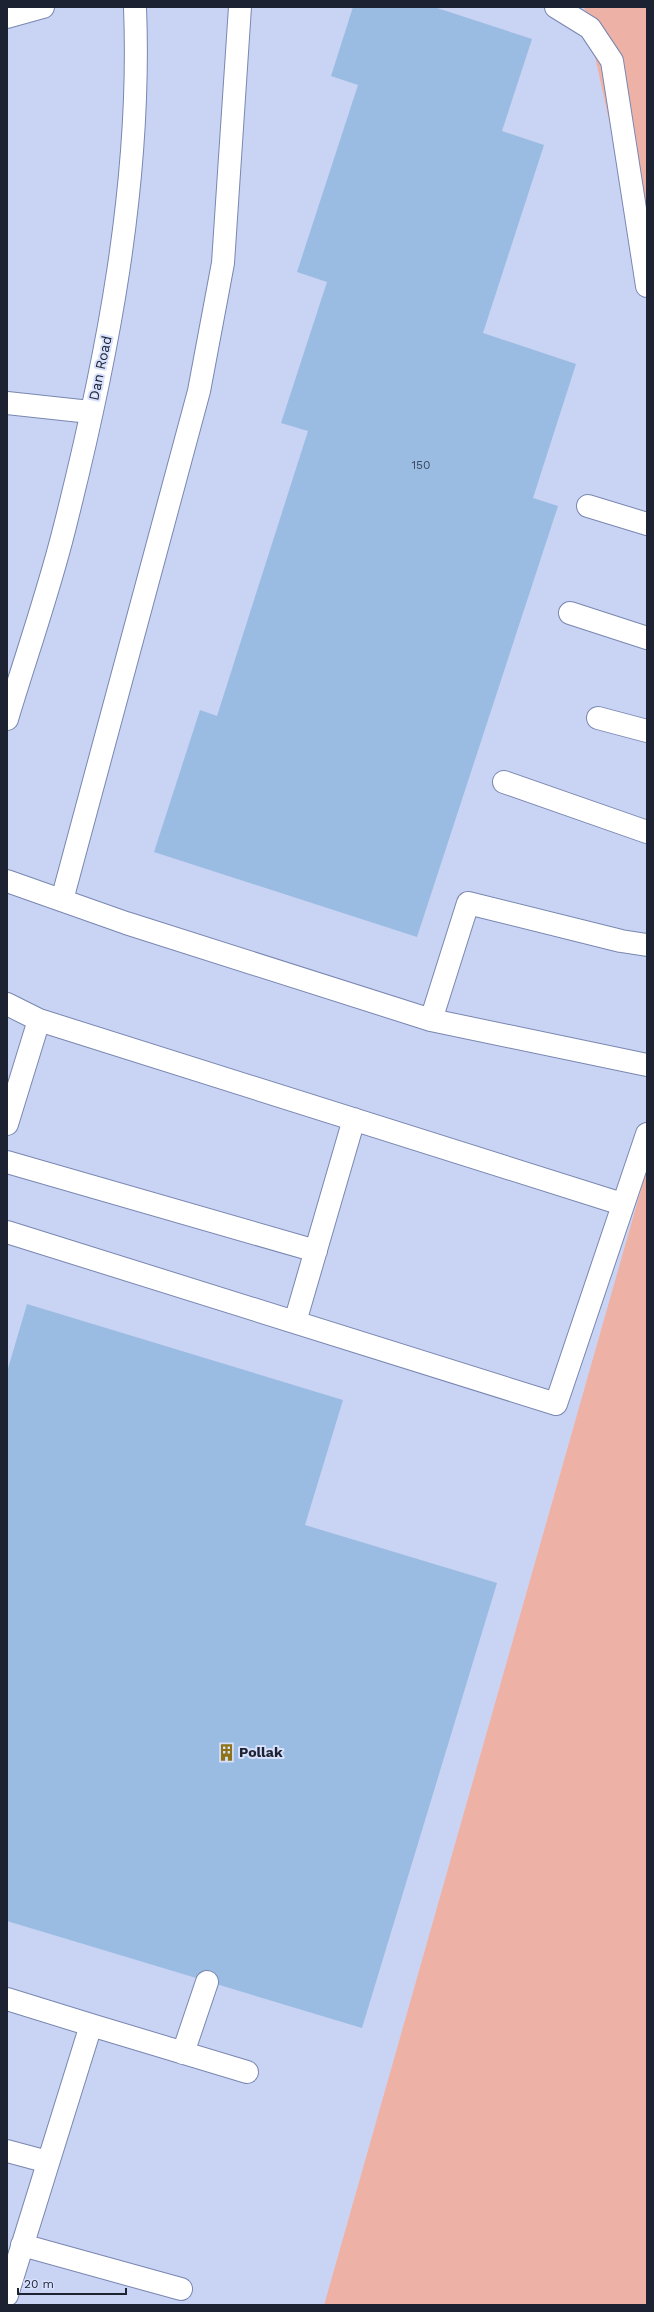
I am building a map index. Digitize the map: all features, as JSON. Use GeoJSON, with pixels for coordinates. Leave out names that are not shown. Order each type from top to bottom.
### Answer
{"type":"FeatureCollection","features":[{"type":"Feature","properties":{"kind":"street"},"geometry":{"type":"LineString","coordinates":[[7,18],[43,7]]}},
{"type":"Feature","properties":{"kind":"street","name":"Dan Road"},"geometry":{"type":"LineString","coordinates":[[7,719],[64,531],[113,306],[129,181],[134,115],[135,7]]}},
{"type":"Feature","properties":{"kind":"street"},"geometry":{"type":"LineString","coordinates":[[62,900],[199,391],[223,263],[240,7]]}},
{"type":"Feature","properties":{"kind":"street"},"geometry":{"type":"LineString","coordinates":[[556,7],[590,28],[612,61],[647,286]]}},
{"type":"Feature","properties":{"kind":"street"},"geometry":{"type":"LineString","coordinates":[[7,402],[90,412]]}},
{"type":"Feature","properties":{"kind":"street"},"geometry":{"type":"LineString","coordinates":[[588,506],[647,524]]}},
{"type":"Feature","properties":{"kind":"street"},"geometry":{"type":"LineString","coordinates":[[570,613],[647,638]]}},
{"type":"Feature","properties":{"kind":"street"},"geometry":{"type":"LineString","coordinates":[[598,718],[647,731]]}},
{"type":"Feature","properties":{"kind":"street"},"geometry":{"type":"LineString","coordinates":[[504,782],[647,832]]}},
{"type":"Feature","properties":{"kind":"street"},"geometry":{"type":"LineString","coordinates":[[7,881],[126,924],[431,1020],[647,1064]]}},
{"type":"Feature","properties":{"kind":"street"},"geometry":{"type":"LineString","coordinates":[[431,1020],[468,903],[621,941],[647,945]]}},
{"type":"Feature","properties":{"kind":"street"},"geometry":{"type":"LineString","coordinates":[[7,1004],[39,1020],[622,1204]]}},
{"type":"Feature","properties":{"kind":"street"},"geometry":{"type":"LineString","coordinates":[[7,1124],[39,1020]]}},
{"type":"Feature","properties":{"kind":"street"},"geometry":{"type":"LineString","coordinates":[[295,1322],[354,1119]]}},
{"type":"Feature","properties":{"kind":"street"},"geometry":{"type":"LineString","coordinates":[[7,1232],[556,1404],[622,1204],[647,1134]]}},
{"type":"Feature","properties":{"kind":"street"},"geometry":{"type":"LineString","coordinates":[[7,1162],[316,1252]]}},
{"type":"Feature","properties":{"kind":"street"},"geometry":{"type":"LineString","coordinates":[[184,2053],[207,1982]]}},
{"type":"Feature","properties":{"kind":"street"},"geometry":{"type":"LineString","coordinates":[[7,1999],[247,2072]]}},
{"type":"Feature","properties":{"kind":"street"},"geometry":{"type":"LineString","coordinates":[[7,2295],[91,2025]]}},
{"type":"Feature","properties":{"kind":"street"},"geometry":{"type":"LineString","coordinates":[[7,2151],[48,2162]]}},
{"type":"Feature","properties":{"kind":"street"},"geometry":{"type":"LineString","coordinates":[[22,2245],[181,2289]]}},
{"type":"Feature","properties":{"kind":"shaded area"},"geometry":{"type":"Polygon","coordinates":[[[7,7],[584,7],[647,293],[647,1168],[324,2305],[7,2305],[7,7]]]}},
{"type":"Feature","properties":{"kind":"shaded area"},"geometry":{"type":"Polygon","coordinates":[[[584,7],[647,7],[647,293],[584,7]]]}},
{"type":"Feature","properties":{"kind":"shaded area"},"geometry":{"type":"Polygon","coordinates":[[[647,1168],[647,2305],[324,2305],[647,1168]]]}},
{"type":"Feature","properties":{"kind":"building"},"geometry":{"type":"Polygon","coordinates":[[[353,7],[434,7],[532,39],[502,131],[544,145],[483,333],[576,364],[533,498],[558,506],[417,937],[154,852],[200,710],[217,716],[308,431],[281,423],[327,282],[297,272],[358,85],[331,76],[353,7]]]}},
{"type":"Feature","properties":{"kind":"building","name":"Pollak"},"geometry":{"type":"Polygon","coordinates":[[[27,1304],[343,1400],[305,1525],[497,1583],[362,2028],[7,1921],[7,1372],[27,1304]]]}},
{"type":"Feature","properties":{"kind":"place","name":"Pollak"},"geometry":{"type":"Point","coordinates":[226,1752]}}]}
